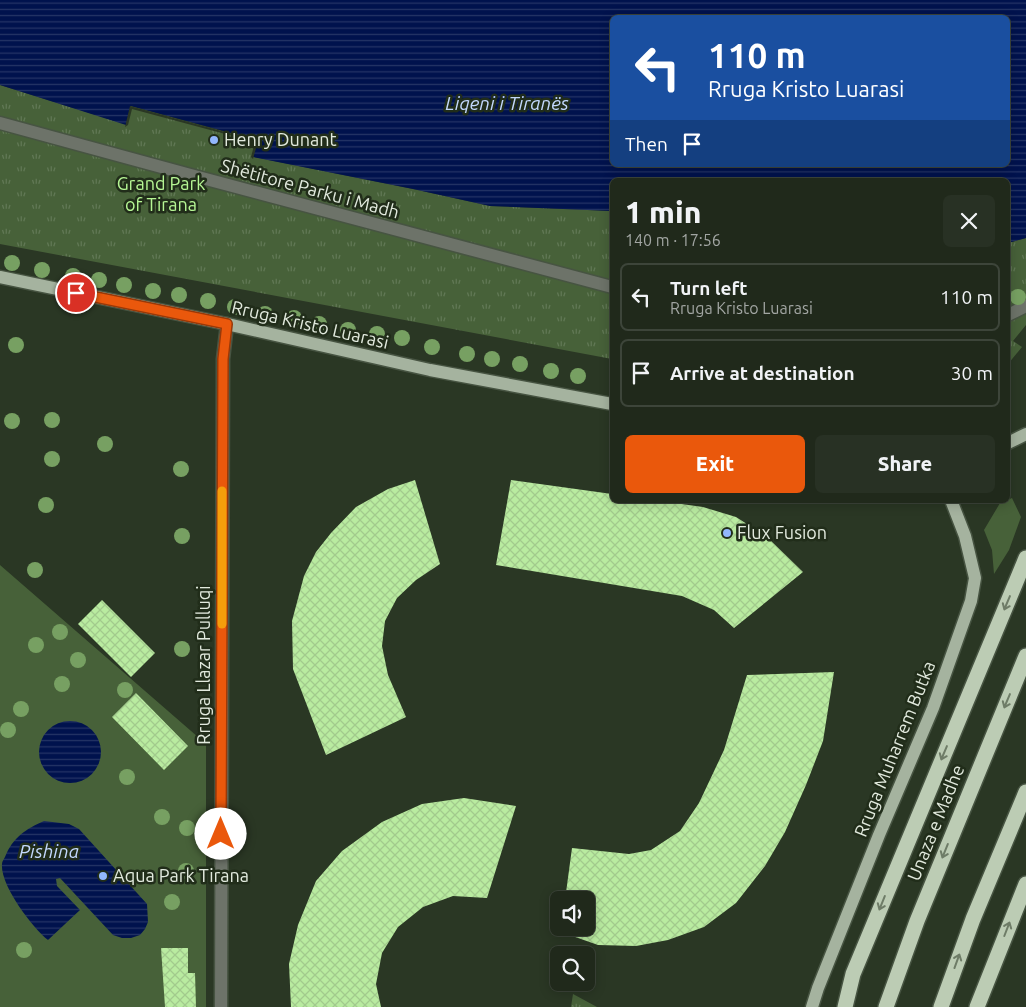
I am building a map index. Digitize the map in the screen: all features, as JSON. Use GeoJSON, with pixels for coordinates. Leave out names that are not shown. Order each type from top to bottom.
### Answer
{"type":"FeatureCollection","features":[{"type":"Feature","properties":{"kind":"highway"},"geometry":{"type":"LineString","coordinates":[[845,1007],[853,974],[1026,558]]}},
{"type":"Feature","properties":{"kind":"highway","name":"Unaza e Madhe"},"geometry":{"type":"LineString","coordinates":[[886,1007],[917,920],[1026,656]]}},
{"type":"Feature","properties":{"kind":"highway"},"geometry":{"type":"LineString","coordinates":[[941,1007],[973,919],[1026,792]]}},
{"type":"Feature","properties":{"kind":"highway"},"geometry":{"type":"LineString","coordinates":[[977,1007],[1026,884]]}},
{"type":"Feature","properties":{"kind":"main road","name":"Rruga Kristo Luarasi"},"geometry":{"type":"LineString","coordinates":[[0,277],[227,324],[430,370],[610,404]]}},
{"type":"Feature","properties":{"kind":"main road"},"geometry":{"type":"LineString","coordinates":[[1010,442],[1026,434]]}},
{"type":"Feature","properties":{"kind":"main road"},"geometry":{"type":"LineString","coordinates":[[1010,443],[1026,445]]}},
{"type":"Feature","properties":{"kind":"main road","name":"Rruga Muharrem Butka"},"geometry":{"type":"LineString","coordinates":[[812,1007],[875,844],[933,708],[971,601],[975,578],[965,536],[952,503]]}},
{"type":"Feature","properties":{"kind":"street","name":"Shëtitore Parku i Madh"},"geometry":{"type":"LineString","coordinates":[[0,123],[610,286]]}},
{"type":"Feature","properties":{"kind":"street"},"geometry":{"type":"LineString","coordinates":[[1010,314],[1026,306]]}},
{"type":"Feature","properties":{"kind":"street","name":"Rruga Llazar Pulluqi"},"geometry":{"type":"LineString","coordinates":[[220,1007],[222,367],[227,324]]}},
{"type":"Feature","properties":{"kind":"green space","name":"Grand Park of Tirana"},"geometry":{"type":"Polygon","coordinates":[[[0,85],[125,124],[130,106],[258,141],[254,157],[490,206],[610,211],[610,359],[0,244],[0,85]]]}},
{"type":"Feature","properties":{"kind":"green space"},"geometry":{"type":"Polygon","coordinates":[[[1026,238],[1026,325],[1013,341],[1022,347],[1010,362],[1010,242],[1026,238]]]}},
{"type":"Feature","properties":{"kind":"green space"},"geometry":{"type":"Polygon","coordinates":[[[1012,498],[1021,517],[1009,550],[994,574],[992,550],[984,530],[1000,503],[1010,503],[1010,499],[1012,498]]]}},
{"type":"Feature","properties":{"kind":"green space","name":"Aqua Park Tirana"},"geometry":{"type":"Polygon","coordinates":[[[0,565],[206,744],[206,1007],[0,1007],[0,565]]]}},
{"type":"Feature","properties":{"kind":"green space"},"geometry":{"type":"Polygon","coordinates":[[[573,994],[597,1007],[571,1007],[573,994]]]}},
{"type":"Feature","properties":{"kind":"water","name":"Liqeni i Tiranës"},"geometry":{"type":"Polygon","coordinates":[[[0,0],[1026,0],[1026,238],[1010,242],[1010,178],[610,178],[610,211],[490,206],[253,157],[257,140],[131,106],[126,125],[0,85],[0,0]]]}},
{"type":"Feature","properties":{"kind":"water"},"geometry":{"type":"Polygon","coordinates":[[[70,721],[82,723],[92,730],[99,740],[101,752],[99,764],[92,774],[82,781],[70,783],[58,781],[48,774],[41,764],[39,752],[41,740],[48,730],[58,723],[70,721]]]}},
{"type":"Feature","properties":{"kind":"water","name":"Pishina"},"geometry":{"type":"Polygon","coordinates":[[[44,821],[69,824],[79,829],[147,904],[148,922],[140,935],[122,938],[113,935],[60,878],[56,879],[57,886],[80,910],[48,940],[34,926],[11,894],[3,873],[2,863],[16,839],[31,827],[44,821]]]}},
{"type":"Feature","properties":{"kind":"pier"},"geometry":{"type":"Polygon","coordinates":[[[130,106],[258,141],[253,159],[251,157],[255,142],[132,109],[128,125],[125,127],[130,106]]]}},
{"type":"Feature","properties":{"kind":"building"},"geometry":{"type":"Polygon","coordinates":[[[415,480],[440,564],[416,580],[397,598],[385,621],[382,646],[388,675],[406,717],[326,755],[293,669],[292,621],[304,576],[316,552],[356,507],[388,489],[415,480]]]}},
{"type":"Feature","properties":{"kind":"building"},"geometry":{"type":"Polygon","coordinates":[[[511,480],[610,494],[610,503],[674,503],[703,507],[736,517],[767,537],[803,572],[734,628],[714,610],[682,596],[496,565],[511,480]]]}},
{"type":"Feature","properties":{"kind":"building"},"geometry":{"type":"Polygon","coordinates":[[[102,600],[155,653],[131,677],[78,624],[102,600]]]}},
{"type":"Feature","properties":{"kind":"building"},"geometry":{"type":"Polygon","coordinates":[[[834,672],[823,741],[785,832],[765,866],[736,903],[704,927],[668,940],[636,946],[598,945],[572,936],[595,936],[595,891],[566,891],[572,848],[629,854],[651,850],[680,831],[699,803],[724,750],[747,675],[834,672]]]}},
{"type":"Feature","properties":{"kind":"building"},"geometry":{"type":"Polygon","coordinates":[[[136,693],[188,746],[164,770],[112,717],[136,693]]]}},
{"type":"Feature","properties":{"kind":"building"},"geometry":{"type":"Polygon","coordinates":[[[464,798],[516,806],[487,898],[453,896],[423,907],[398,927],[382,953],[376,984],[381,1007],[291,1007],[289,964],[298,925],[316,881],[342,851],[382,822],[422,804],[464,798]]]}},
{"type":"Feature","properties":{"kind":"building"},"geometry":{"type":"Polygon","coordinates":[[[161,948],[188,948],[188,973],[195,973],[196,1007],[165,1007],[161,948]]]}},
{"type":"Feature","properties":{"kind":"slow traffic"},"geometry":{"type":"LineString","coordinates":[[222,491],[222,624]]}},
{"type":"Feature","properties":{"kind":"place","name":"Henry Dunant"},"geometry":{"type":"Point","coordinates":[214,140]}},
{"type":"Feature","properties":{"kind":"place","name":"Flux Fusion"},"geometry":{"type":"Point","coordinates":[727,533]}},
{"type":"Feature","properties":{"kind":"place","name":"Aqua Park Tirana"},"geometry":{"type":"Point","coordinates":[103,876]}},
{"type":"Feature","properties":{"kind":"route"},"geometry":{"type":"LineString","coordinates":[[76,293],[227,324],[223,359],[221,834]]}}]}
